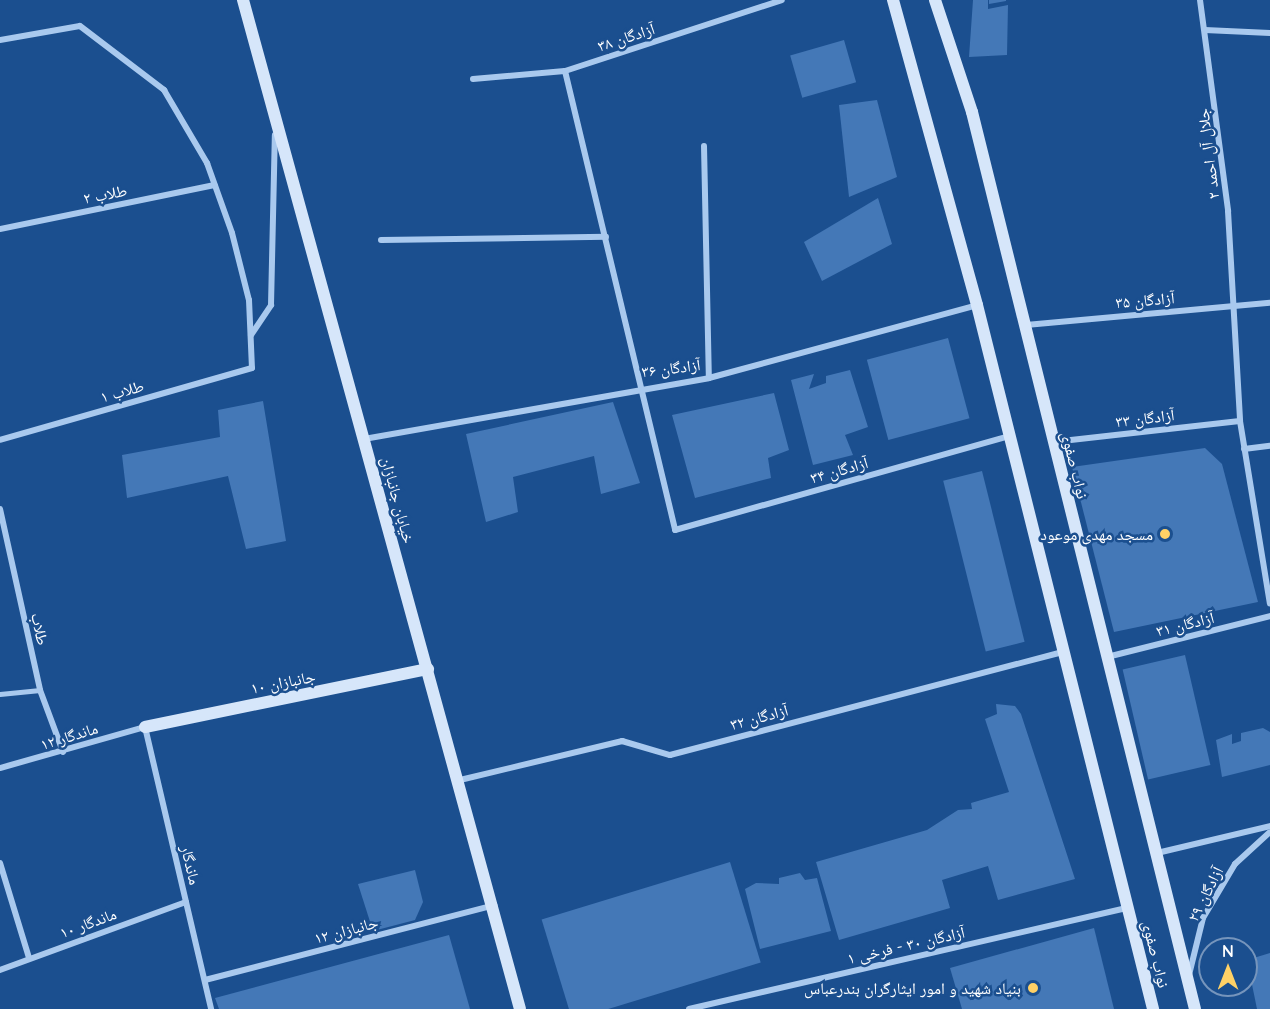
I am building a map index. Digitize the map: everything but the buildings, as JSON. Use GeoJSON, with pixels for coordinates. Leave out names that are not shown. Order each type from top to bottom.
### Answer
{"type":"FeatureCollection","features":[{"type":"Feature","properties":{"kind":"main road","name":"خیابان جانبازان"},"geometry":{"type":"LineString","coordinates":[[243,0],[460,780],[520,1009]]}},
{"type":"Feature","properties":{"kind":"main road","name":"نواب صفوی"},"geometry":{"type":"LineString","coordinates":[[893,0],[977,305],[1153,1009]]}},
{"type":"Feature","properties":{"kind":"main road","name":"نواب صفوی"},"geometry":{"type":"LineString","coordinates":[[936,0],[972,112],[1052,442],[1195,1009]]}},
{"type":"Feature","properties":{"kind":"main road","name":"جانبازان ۱۰"},"geometry":{"type":"LineString","coordinates":[[145,727],[428,669]]}},
{"type":"Feature","properties":{"kind":"street","name":"آزادگان ۳۸"},"geometry":{"type":"LineString","coordinates":[[473,79],[565,71],[782,0]]}},
{"type":"Feature","properties":{"kind":"street","name":"جلال آل احمد ۲"},"geometry":{"type":"LineString","coordinates":[[1200,0],[1235,305],[1240,420],[1270,604]]}},
{"type":"Feature","properties":{"kind":"street"},"geometry":{"type":"LineString","coordinates":[[0,40],[80,26],[164,90],[216,186],[249,300],[250,336]]}},
{"type":"Feature","properties":{"kind":"street"},"geometry":{"type":"LineString","coordinates":[[1205,30],[1270,33]]}},
{"type":"Feature","properties":{"kind":"street"},"geometry":{"type":"LineString","coordinates":[[565,71],[643,385]]}},
{"type":"Feature","properties":{"kind":"street"},"geometry":{"type":"LineString","coordinates":[[250,336],[271,305],[276,119]]}},
{"type":"Feature","properties":{"kind":"street"},"geometry":{"type":"LineString","coordinates":[[704,146],[709,378]]}},
{"type":"Feature","properties":{"kind":"street","name":"طلاب ۲"},"geometry":{"type":"LineString","coordinates":[[0,228],[216,186]]}},
{"type":"Feature","properties":{"kind":"street"},"geometry":{"type":"LineString","coordinates":[[381,240],[606,237]]}},
{"type":"Feature","properties":{"kind":"street","name":"آزادگان ۳۵"},"geometry":{"type":"LineString","coordinates":[[1023,325],[1270,303]]}},
{"type":"Feature","properties":{"kind":"street","name":"آزادگان ۳۶"},"geometry":{"type":"LineString","coordinates":[[364,439],[643,385],[709,378],[977,305]]}},
{"type":"Feature","properties":{"kind":"street","name":"طلاب ۱"},"geometry":{"type":"LineString","coordinates":[[0,440],[252,368],[250,336]]}},
{"type":"Feature","properties":{"kind":"street","name":"آزادگان ۳۴"},"geometry":{"type":"LineString","coordinates":[[643,385],[675,530],[1010,436]]}},
{"type":"Feature","properties":{"kind":"street","name":"آزادگان ۳۳"},"geometry":{"type":"LineString","coordinates":[[1052,442],[1240,420]]}},
{"type":"Feature","properties":{"kind":"street"},"geometry":{"type":"LineString","coordinates":[[1244,449],[1270,446]]}},
{"type":"Feature","properties":{"kind":"street","name":"طلاب"},"geometry":{"type":"LineString","coordinates":[[0,509],[40,690],[63,752]]}},
{"type":"Feature","properties":{"kind":"street","name":"آزادگان ۳۱"},"geometry":{"type":"LineString","coordinates":[[1107,658],[1270,616]]}},
{"type":"Feature","properties":{"kind":"street","name":"آزادگان ۳۲"},"geometry":{"type":"LineString","coordinates":[[460,780],[622,741],[670,754],[1064,652]]}},
{"type":"Feature","properties":{"kind":"street","name":"ماندگار ۱۲"},"geometry":{"type":"LineString","coordinates":[[0,768],[145,727]]}},
{"type":"Feature","properties":{"kind":"street","name":"ماندگار"},"geometry":{"type":"LineString","coordinates":[[145,727],[211,1009]]}},
{"type":"Feature","properties":{"kind":"street","name":"آزادگان ۲۹"},"geometry":{"type":"LineString","coordinates":[[1157,854],[1270,826]]}},
{"type":"Feature","properties":{"kind":"street","name":"آزادگان ۲۹"},"geometry":{"type":"LineString","coordinates":[[1188,982],[1203,918],[1235,864],[1270,832]]}},
{"type":"Feature","properties":{"kind":"street"},"geometry":{"type":"LineString","coordinates":[[0,863],[29,958]]}},
{"type":"Feature","properties":{"kind":"street","name":"ماندگار ۱۰"},"geometry":{"type":"LineString","coordinates":[[0,970],[186,902]]}},
{"type":"Feature","properties":{"kind":"street","name":"جانبازان ۱۲"},"geometry":{"type":"LineString","coordinates":[[205,980],[494,905]]}},
{"type":"Feature","properties":{"kind":"street","name":"آزادگان ۳۰ - فرخی ۱"},"geometry":{"type":"LineString","coordinates":[[689,1009],[1128,908]]}},
{"type":"Feature","properties":{"kind":"lane"},"geometry":{"type":"LineString","coordinates":[[0,694],[40,690]]}},
{"type":"Feature","properties":{"kind":"place","name":"مسجد مهدی موعود"},"geometry":{"type":"Point","coordinates":[1165,534]}},
{"type":"Feature","properties":{"kind":"place","name":"بنیاد شهید و امور ایثارگران بندرعباس"},"geometry":{"type":"Point","coordinates":[1033,988]}}]}
